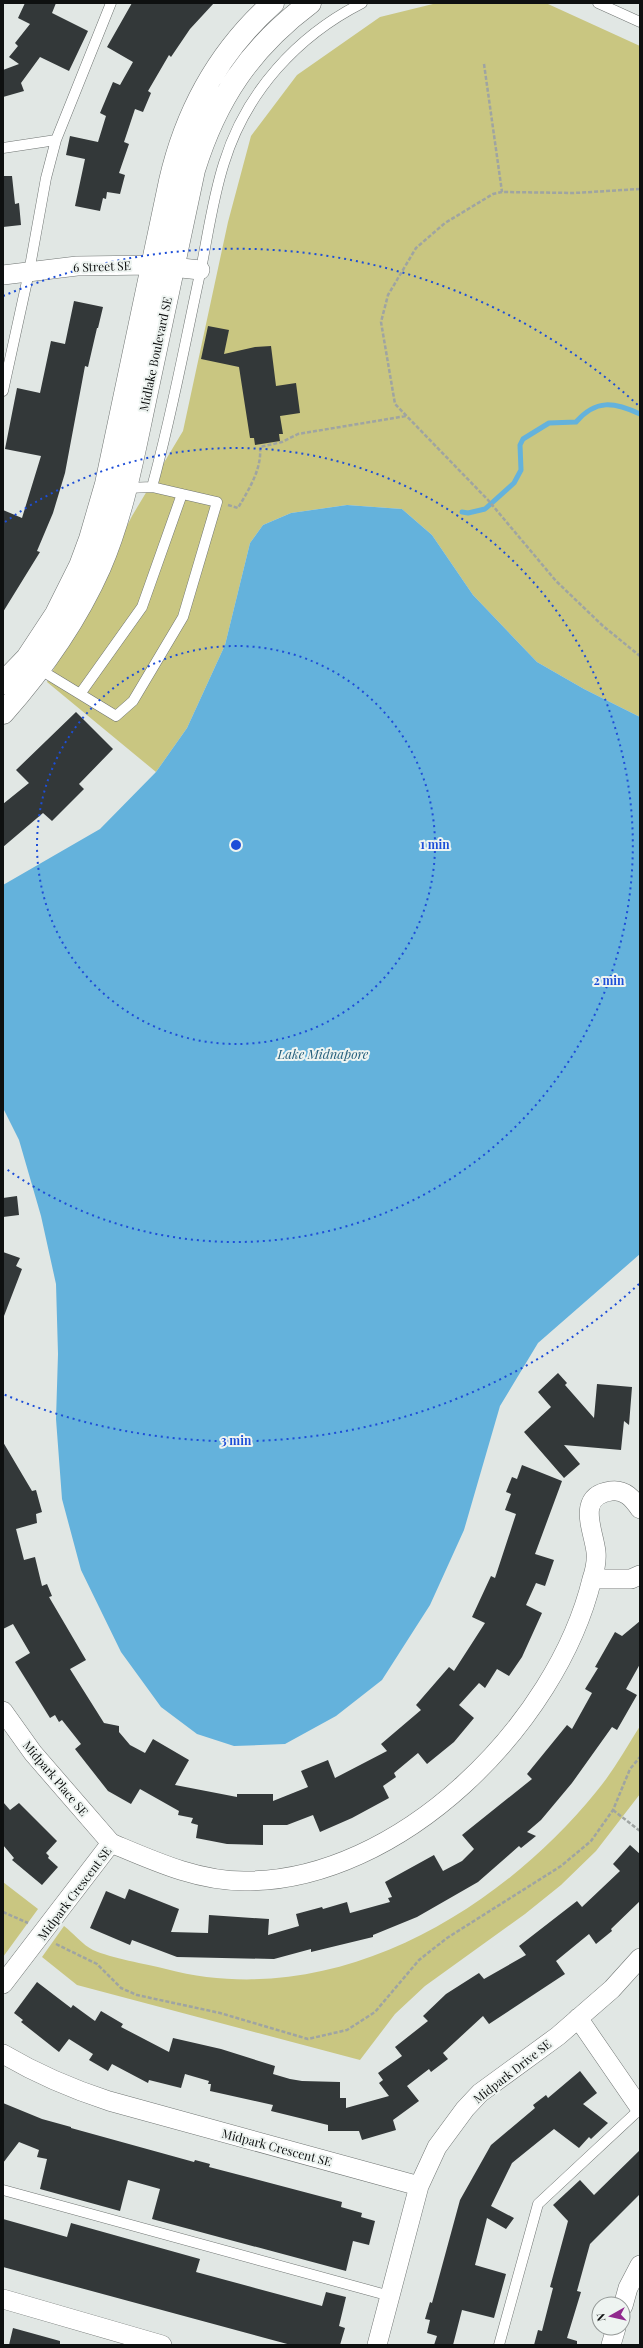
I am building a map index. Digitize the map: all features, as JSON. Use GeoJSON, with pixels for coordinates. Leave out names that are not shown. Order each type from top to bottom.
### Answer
{"type":"FeatureCollection","features":[{"type":"Feature","properties":{"kind":"street","name":"Midlake Boulevard SE"},"geometry":{"type":"LineString","coordinates":[[164,266],[176,155],[196,104],[223,57],[240,36],[273,3]]}},
{"type":"Feature","properties":{"kind":"street","name":"Midlake Boulevard SE"},"geometry":{"type":"LineString","coordinates":[[3,713],[33,664],[80,566],[97,518],[116,486],[164,266],[202,145],[221,103],[254,54],[272,34],[310,3]]}},
{"type":"Feature","properties":{"kind":"street","name":"6 Street SE"},"geometry":{"type":"LineString","coordinates":[[3,275],[77,266],[164,266],[200,270]]}},
{"type":"Feature","properties":{"kind":"street","name":"Midlake Boulevard SE"},"geometry":{"type":"LineString","coordinates":[[3,683],[33,664]]}},
{"type":"Feature","properties":{"kind":"street","name":"Midpark Crescent SE"},"geometry":{"type":"LineString","coordinates":[[3,1984],[44,1934],[111,1842],[179,1870],[209,1877],[244,1881],[308,1874],[369,1851],[401,1832],[449,1798],[507,1741],[554,1673],[585,1608],[596,1567],[596,1553],[588,1515],[593,1502],[604,1493],[620,1491],[633,1499],[640,1510]]}},
{"type":"Feature","properties":{"kind":"street"},"geometry":{"type":"LineString","coordinates":[[592,1579],[631,1579],[640,1575]]}},
{"type":"Feature","properties":{"kind":"street","name":"Midpark Place SE"},"geometry":{"type":"LineString","coordinates":[[3,1712],[33,1753],[111,1842]]}},
{"type":"Feature","properties":{"kind":"street","name":"Midpark Drive SE"},"geometry":{"type":"LineString","coordinates":[[377,2345],[419,2186],[437,2147],[465,2109],[480,2093],[558,2036],[612,1989],[640,1958]]}},
{"type":"Feature","properties":{"kind":"street"},"geometry":{"type":"LineString","coordinates":[[578,2018],[640,2108]]}},
{"type":"Feature","properties":{"kind":"street","name":"Midpark Crescent SE"},"geometry":{"type":"LineString","coordinates":[[3,2054],[29,2070],[75,2090],[109,2101],[419,2186]]}},
{"type":"Feature","properties":{"kind":"street"},"geometry":{"type":"LineString","coordinates":[[626,2296],[628,2288],[640,2265]]}},
{"type":"Feature","properties":{"kind":"street"},"geometry":{"type":"LineString","coordinates":[[3,2299],[162,2345]]}},
{"type":"Feature","properties":{"kind":"lane"},"geometry":{"type":"LineString","coordinates":[[3,392],[29,272],[46,178],[56,140],[111,3]]}},
{"type":"Feature","properties":{"kind":"lane"},"geometry":{"type":"LineString","coordinates":[[152,487],[166,434],[224,163],[234,136],[250,104],[265,82],[301,43],[322,27],[362,3]]}},
{"type":"Feature","properties":{"kind":"lane"},"geometry":{"type":"LineString","coordinates":[[598,3],[640,22]]}},
{"type":"Feature","properties":{"kind":"lane"},"geometry":{"type":"LineString","coordinates":[[3,148],[56,140]]}},
{"type":"Feature","properties":{"kind":"lane"},"geometry":{"type":"LineString","coordinates":[[33,664],[116,716],[133,701],[183,617],[217,502],[152,487],[116,486]]}},
{"type":"Feature","properties":{"kind":"lane"},"geometry":{"type":"LineString","coordinates":[[80,694],[142,607],[182,494]]}},
{"type":"Feature","properties":{"kind":"lane"},"geometry":{"type":"LineString","coordinates":[[499,2345],[538,2204],[640,2108]]}},
{"type":"Feature","properties":{"kind":"lane"},"geometry":{"type":"LineString","coordinates":[[3,2190],[390,2296]]}},
{"type":"Feature","properties":{"kind":"path"},"geometry":{"type":"LineString","coordinates":[[484,64],[502,192]]}},
{"type":"Feature","properties":{"kind":"path"},"geometry":{"type":"LineString","coordinates":[[640,189],[574,194],[502,192],[493,194],[444,223],[416,248],[388,296],[381,322],[395,404],[488,500],[556,581],[603,626],[640,656]]}},
{"type":"Feature","properties":{"kind":"path"},"geometry":{"type":"LineString","coordinates":[[217,502],[238,508],[260,465],[260,446],[282,442],[298,434],[407,416]]}},
{"type":"Feature","properties":{"kind":"path"},"geometry":{"type":"LineString","coordinates":[[3,1912],[32,1925],[52,1942],[96,1964],[121,1988],[137,1995],[220,2013],[308,2039],[347,2030],[375,2012],[419,1960],[448,1938],[561,1866],[591,1841],[613,1810],[630,1769],[640,1757]]}},
{"type":"Feature","properties":{"kind":"path"},"geometry":{"type":"LineString","coordinates":[[613,1810],[640,1831]]}},
{"type":"Feature","properties":{"kind":"shaded area"},"geometry":{"type":"Polygon","coordinates":[[[437,3],[548,4],[640,46],[640,717],[584,689],[537,662],[473,595],[432,535],[402,509],[347,505],[291,513],[263,525],[250,543],[225,645],[187,728],[156,772],[47,682],[132,516],[183,431],[228,222],[251,136],[297,75],[380,17],[437,3]]]}},
{"type":"Feature","properties":{"kind":"shaded area"},"geometry":{"type":"Polygon","coordinates":[[[640,1726],[640,1794],[596,1851],[561,1885],[525,1914],[425,1986],[395,2014],[360,2060],[77,1985],[42,1957],[64,1926],[86,1945],[100,1953],[166,1969],[227,1979],[288,1977],[347,1965],[404,1943],[459,1914],[509,1878],[555,1837],[596,1792],[614,1768],[640,1726]]]}},
{"type":"Feature","properties":{"kind":"shaded area"},"geometry":{"type":"Polygon","coordinates":[[[3,1882],[38,1909],[3,1957],[3,1882]]]}},
{"type":"Feature","properties":{"kind":"water","name":"Lake Midnapore"},"geometry":{"type":"Polygon","coordinates":[[[347,505],[402,509],[432,535],[473,595],[537,662],[584,689],[640,717],[640,1254],[538,1343],[500,1406],[464,1530],[430,1605],[382,1680],[336,1716],[285,1744],[234,1746],[197,1734],[161,1707],[121,1652],[81,1570],[62,1499],[56,1419],[58,1354],[56,1284],[41,1216],[19,1140],[3,1108],[3,885],[100,829],[156,772],[187,728],[225,645],[250,543],[263,525],[291,513],[347,505]]]}},
{"type":"Feature","properties":{"kind":"building"},"geometry":{"type":"Polygon","coordinates":[[[25,3],[56,3],[52,13],[88,31],[69,71],[40,57],[21,83],[24,91],[3,97],[3,70],[19,64],[9,57],[18,46],[15,43],[30,24],[18,18],[25,3]]]}},
{"type":"Feature","properties":{"kind":"building"},"geometry":{"type":"Polygon","coordinates":[[[132,3],[214,3],[190,29],[171,57],[169,55],[148,91],[151,93],[143,112],[135,109],[124,142],[129,144],[119,173],[125,175],[120,194],[107,192],[106,199],[103,198],[100,211],[75,206],[85,159],[66,155],[70,136],[98,142],[106,116],[100,113],[113,82],[120,85],[133,62],[107,47],[132,3]]]}},
{"type":"Feature","properties":{"kind":"building"},"geometry":{"type":"Polygon","coordinates":[[[3,176],[12,176],[15,204],[19,203],[21,225],[3,227],[3,176]]]}},
{"type":"Feature","properties":{"kind":"building"},"geometry":{"type":"Polygon","coordinates":[[[74,301],[103,307],[88,367],[85,366],[65,473],[53,513],[37,551],[40,552],[3,612],[3,510],[22,518],[41,456],[5,449],[17,388],[40,393],[51,341],[65,344],[74,301]]]}},
{"type":"Feature","properties":{"kind":"building"},"geometry":{"type":"Polygon","coordinates":[[[208,326],[229,330],[224,354],[255,347],[271,346],[276,386],[296,383],[300,413],[280,416],[283,434],[279,434],[280,441],[255,445],[254,438],[250,438],[239,367],[201,359],[208,326]]]}},
{"type":"Feature","properties":{"kind":"building"},"geometry":{"type":"Polygon","coordinates":[[[76,712],[113,749],[79,784],[84,789],[52,821],[43,813],[3,847],[3,804],[29,783],[16,770],[76,712]]]}},
{"type":"Feature","properties":{"kind":"building"},"geometry":{"type":"Polygon","coordinates":[[[17,1196],[19,1215],[3,1217],[3,1198],[17,1196]]]}},
{"type":"Feature","properties":{"kind":"building"},"geometry":{"type":"Polygon","coordinates":[[[3,1252],[20,1258],[16,1266],[22,1269],[4,1316],[3,1252]]]}},
{"type":"Feature","properties":{"kind":"building"},"geometry":{"type":"Polygon","coordinates":[[[558,1373],[567,1383],[565,1385],[594,1418],[597,1384],[632,1387],[629,1425],[624,1421],[621,1450],[564,1445],[580,1464],[564,1478],[524,1432],[551,1407],[538,1392],[558,1373]]]}},
{"type":"Feature","properties":{"kind":"building"},"geometry":{"type":"Polygon","coordinates":[[[3,1442],[32,1491],[36,1490],[42,1512],[36,1514],[37,1523],[16,1529],[24,1560],[35,1557],[42,1586],[47,1584],[52,1596],[49,1597],[86,1660],[70,1669],[104,1723],[119,1726],[119,1732],[130,1745],[145,1753],[153,1739],[189,1760],[175,1785],[237,1797],[237,1794],[273,1794],[273,1801],[308,1787],[301,1771],[328,1760],[335,1778],[387,1751],[381,1744],[421,1710],[416,1705],[449,1667],[454,1671],[485,1623],[472,1617],[491,1576],[495,1578],[516,1514],[505,1510],[511,1494],[506,1492],[512,1477],[517,1479],[522,1465],[562,1481],[535,1554],[554,1560],[545,1586],[536,1583],[526,1605],[542,1613],[522,1657],[509,1676],[497,1669],[485,1688],[479,1683],[459,1705],[474,1718],[454,1742],[427,1764],[418,1753],[394,1773],[396,1777],[383,1786],[389,1798],[352,1818],[320,1832],[313,1815],[287,1825],[263,1825],[263,1845],[227,1844],[196,1838],[198,1825],[191,1823],[193,1818],[178,1815],[179,1811],[140,1789],[131,1804],[108,1791],[75,1749],[81,1744],[62,1720],[59,1722],[55,1715],[50,1718],[15,1662],[30,1653],[13,1624],[3,1629],[3,1442]]]}},
{"type":"Feature","properties":{"kind":"building"},"geometry":{"type":"Polygon","coordinates":[[[640,1621],[640,1664],[626,1689],[637,1695],[617,1730],[612,1727],[572,1783],[541,1820],[527,1832],[536,1836],[521,1848],[519,1846],[478,1882],[417,1917],[373,1935],[373,1937],[311,1952],[311,1949],[274,1959],[177,1957],[132,1940],[130,1945],[90,1928],[106,1891],[125,1899],[129,1889],[179,1909],[171,1932],[208,1933],[209,1915],[269,1919],[268,1935],[299,1926],[296,1914],[322,1907],[323,1909],[347,1902],[350,1913],[390,1902],[388,1898],[392,1897],[385,1882],[434,1855],[443,1871],[462,1861],[474,1849],[462,1835],[532,1779],[527,1774],[567,1725],[572,1729],[592,1693],[585,1689],[598,1668],[595,1667],[615,1632],[622,1636],[640,1621]]]}},
{"type":"Feature","properties":{"kind":"building"},"geometry":{"type":"Polygon","coordinates":[[[3,1802],[10,1810],[19,1803],[57,1841],[46,1853],[49,1856],[48,1858],[58,1867],[42,1885],[12,1860],[14,1858],[3,1845],[3,1802]]]}},
{"type":"Feature","properties":{"kind":"building"},"geometry":{"type":"Polygon","coordinates":[[[630,1845],[640,1854],[640,1901],[611,1929],[612,1931],[596,1944],[589,1934],[556,1961],[565,1974],[489,2024],[483,2016],[443,2053],[448,2059],[431,2072],[429,2069],[407,2086],[419,2101],[393,2120],[396,2130],[362,2140],[359,2131],[328,2131],[328,2125],[271,2111],[273,2105],[210,2091],[211,2084],[208,2084],[209,2081],[185,2074],[181,2088],[149,2080],[148,2083],[112,2064],[108,2071],[89,2060],[93,2054],[69,2039],[59,2052],[21,2022],[23,2020],[14,2013],[37,1982],[71,2008],[73,2005],[95,2021],[101,2011],[123,2024],[121,2027],[169,2052],[173,2038],[221,2049],[275,2066],[273,2074],[290,2079],[302,2081],[340,2082],[340,2098],[346,2098],[346,2108],[389,2096],[379,2083],[383,2080],[378,2073],[402,2056],[395,2047],[428,2021],[423,2016],[446,1994],[479,1973],[484,1979],[526,1955],[519,1946],[577,1901],[582,1907],[620,1871],[613,1864],[630,1845]]]}},
{"type":"Feature","properties":{"kind":"building"},"geometry":{"type":"Polygon","coordinates":[[[580,2071],[597,2093],[583,2104],[608,2123],[591,2139],[589,2137],[579,2148],[554,2129],[512,2163],[491,2206],[514,2218],[506,2229],[487,2218],[475,2265],[506,2274],[494,2318],[462,2310],[453,2345],[434,2345],[437,2336],[427,2333],[430,2320],[425,2319],[430,2302],[432,2303],[460,2200],[491,2145],[535,2108],[533,2105],[546,2095],[548,2098],[580,2071]]]}},
{"type":"Feature","properties":{"kind":"building"},"geometry":{"type":"Polygon","coordinates":[[[3,2103],[42,2119],[71,2128],[194,2162],[195,2160],[210,2164],[209,2167],[342,2202],[341,2207],[362,2213],[361,2217],[375,2221],[369,2245],[353,2241],[346,2271],[152,2219],[160,2189],[128,2180],[120,2211],[40,2189],[47,2159],[37,2157],[39,2150],[19,2142],[3,2163],[3,2103]]]}},
{"type":"Feature","properties":{"kind":"building"},"geometry":{"type":"Polygon","coordinates":[[[640,2150],[640,2194],[590,2244],[577,2291],[581,2292],[567,2338],[577,2341],[577,2345],[534,2345],[538,2330],[542,2331],[553,2288],[550,2287],[568,2221],[553,2205],[580,2180],[594,2195],[640,2150]]]}},
{"type":"Feature","properties":{"kind":"building"},"geometry":{"type":"Polygon","coordinates":[[[3,2219],[67,2237],[71,2223],[200,2259],[196,2272],[322,2306],[326,2292],[346,2297],[339,2326],[345,2328],[340,2345],[291,2345],[3,2267],[3,2219]]]}},
{"type":"Feature","properties":{"kind":"building"},"geometry":{"type":"Polygon","coordinates":[[[13,2328],[60,2341],[60,2345],[9,2345],[13,2328]]]}},
{"type":"Feature","properties":{"kind":"waterway"},"geometry":{"type":"LineString","coordinates":[[462,512],[468,513],[485,509],[514,483],[521,470],[520,445],[523,439],[549,423],[576,422],[591,409],[606,405],[622,407],[640,414]]}}]}
